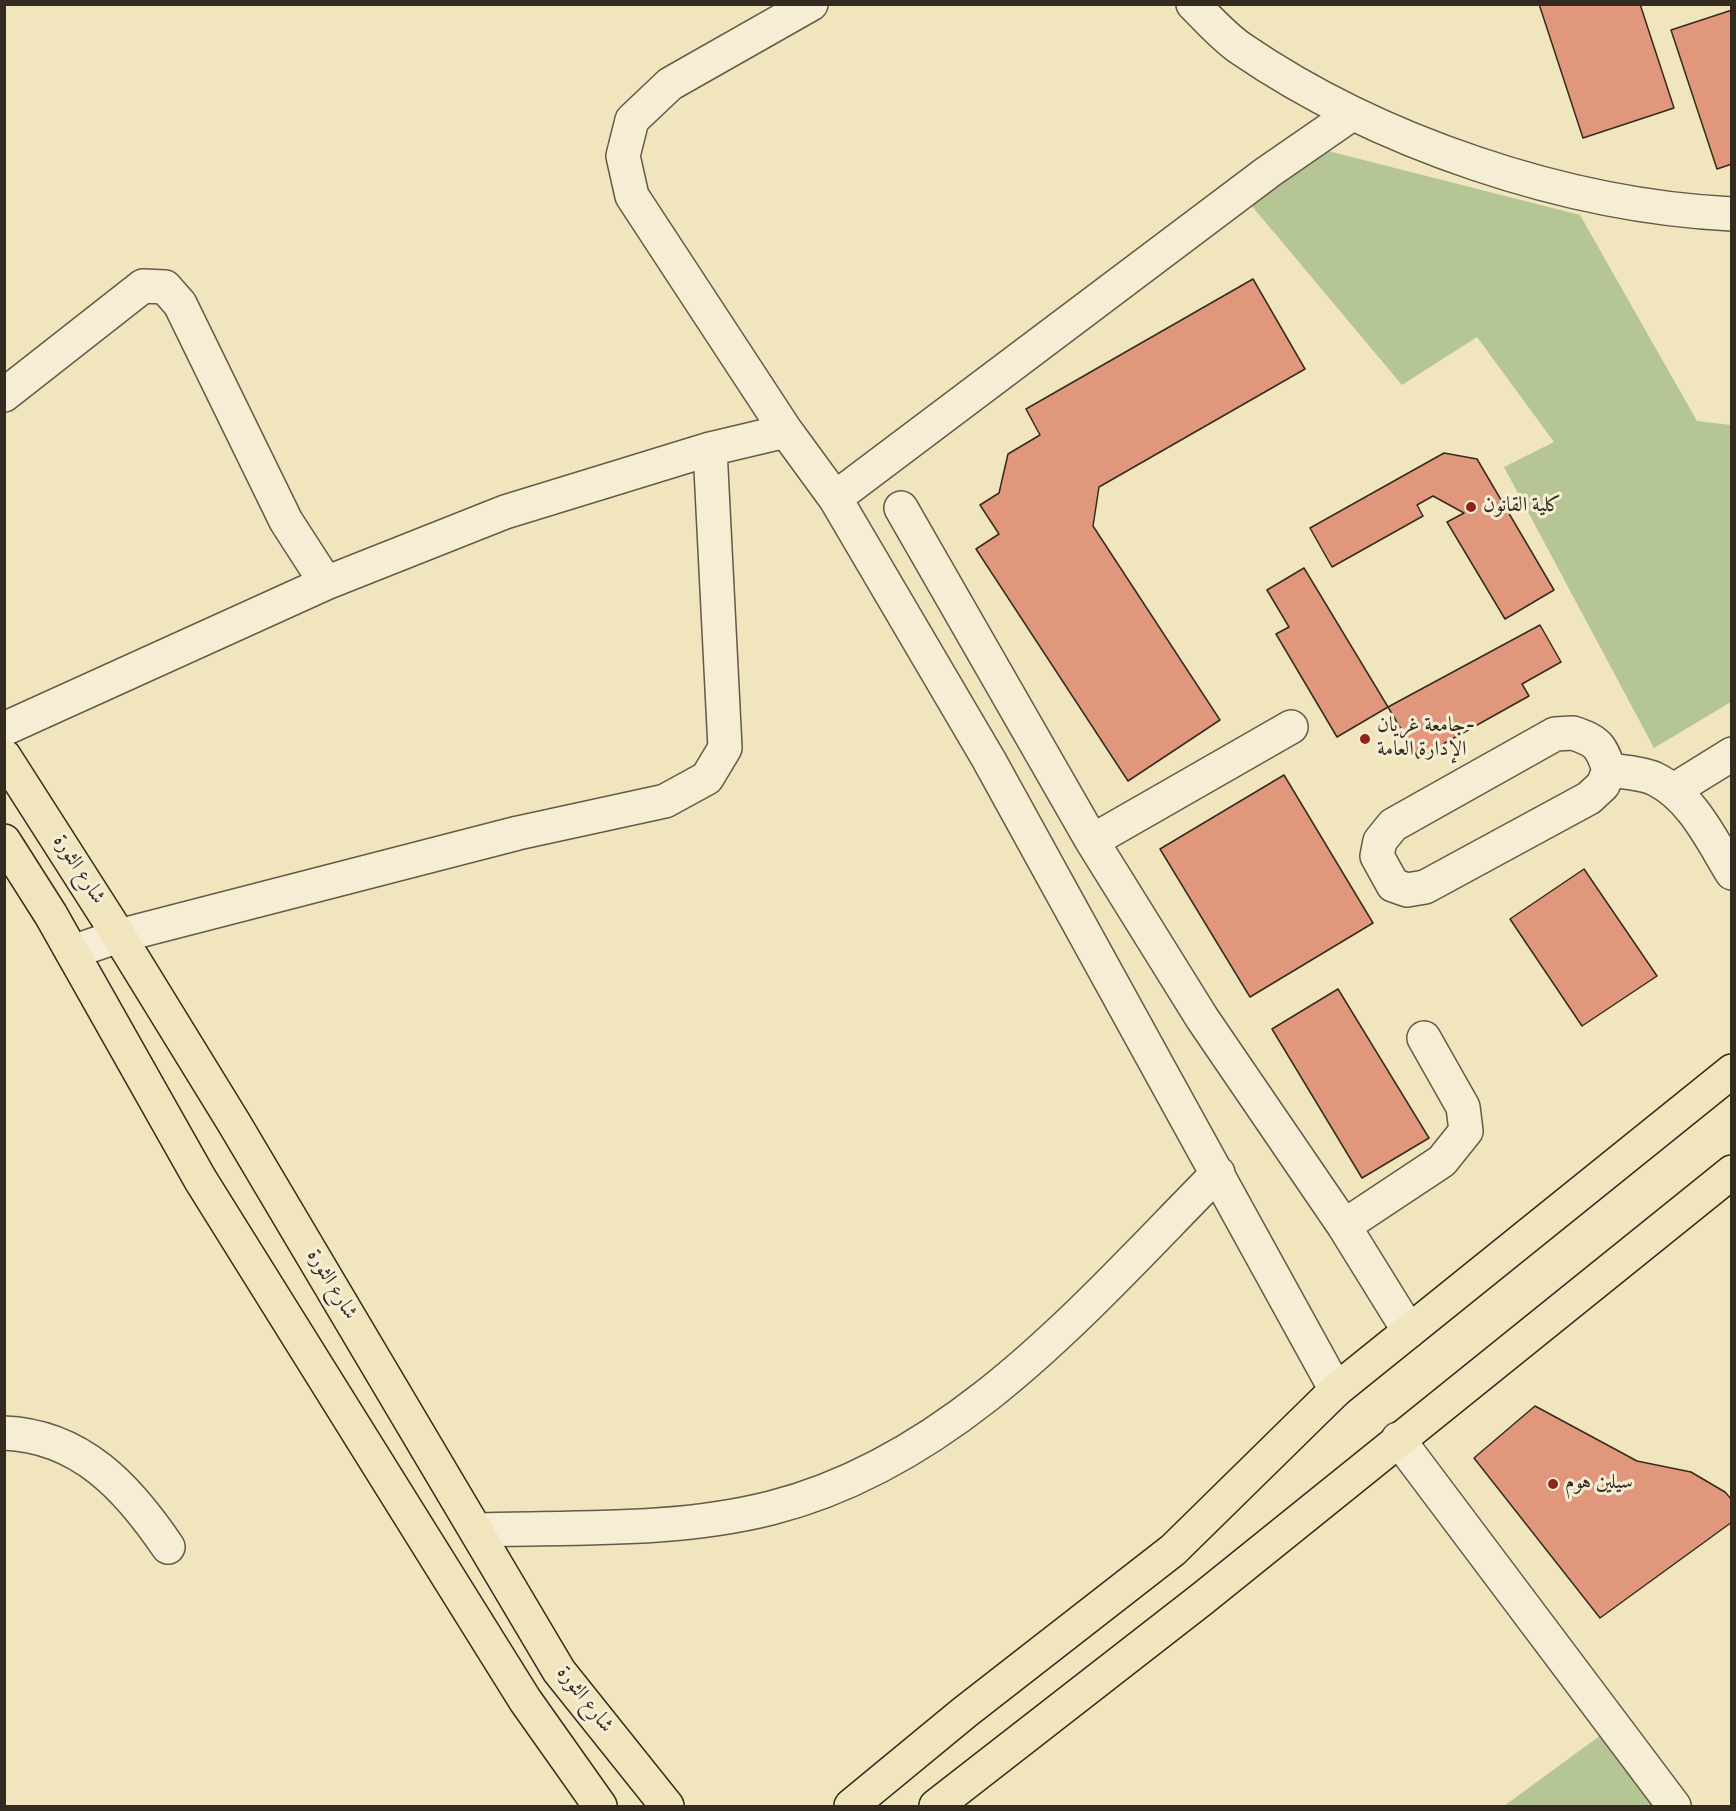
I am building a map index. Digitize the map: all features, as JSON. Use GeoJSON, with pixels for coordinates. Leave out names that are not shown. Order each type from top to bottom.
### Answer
{"type":"FeatureCollection","features":[{"type":"Feature","properties":{"kind":"main road","name":"شارع الثورة"},"geometry":{"type":"LineString","coordinates":[[4,756],[119,936],[477,1530],[559,1671],[662,1799]]}},
{"type":"Feature","properties":{"kind":"main road"},"geometry":{"type":"LineString","coordinates":[[4,842],[72,952],[200,1179],[525,1700],[600,1806]]}},
{"type":"Feature","properties":{"kind":"main road"},"geometry":{"type":"LineString","coordinates":[[823,1806],[856,1802],[965,1712],[1173,1550],[1336,1390],[1731,1071]]}},
{"type":"Feature","properties":{"kind":"main road"},"geometry":{"type":"LineString","coordinates":[[936,1806],[1202,1599],[1731,1172]]}},
{"type":"Feature","properties":{"kind":"main road"},"geometry":{"type":"LineString","coordinates":[[662,1799],[694,1806]]}},
{"type":"Feature","properties":{"kind":"street"},"geometry":{"type":"LineString","coordinates":[[811,4],[670,84],[632,120],[623,156],[632,196],[786,431],[836,498],[989,760],[1336,1390]]}},
{"type":"Feature","properties":{"kind":"street"},"geometry":{"type":"LineString","coordinates":[[1193,4],[1239,47],[1352,114],[1483,165],[1608,199],[1731,214]]}},
{"type":"Feature","properties":{"kind":"street"},"geometry":{"type":"LineString","coordinates":[[836,498],[1268,172],[1352,114]]}},
{"type":"Feature","properties":{"kind":"street"},"geometry":{"type":"LineString","coordinates":[[4,395],[143,286],[165,287],[180,304],[286,521],[326,584]]}},
{"type":"Feature","properties":{"kind":"street"},"geometry":{"type":"LineString","coordinates":[[4,729],[326,584],[505,512],[710,449],[786,431]]}},
{"type":"Feature","properties":{"kind":"street"},"geometry":{"type":"LineString","coordinates":[[72,952],[119,936],[518,834],[665,801],[707,778],[725,748],[710,449]]}},
{"type":"Feature","properties":{"kind":"street"},"geometry":{"type":"LineString","coordinates":[[901,508],[1092,842],[1202,1018],[1344,1226],[1409,1331]]}},
{"type":"Feature","properties":{"kind":"street"},"geometry":{"type":"LineString","coordinates":[[1092,842],[1291,727]]}},
{"type":"Feature","properties":{"kind":"street"},"geometry":{"type":"LineString","coordinates":[[1573,733],[1590,738],[1602,748],[1609,770],[1603,785],[1588,798],[1425,887],[1407,890],[1393,885],[1377,856],[1380,841],[1393,825],[1555,734],[1573,733]]}},
{"type":"Feature","properties":{"kind":"street"},"geometry":{"type":"LineString","coordinates":[[1674,790],[1731,754]]}},
{"type":"Feature","properties":{"kind":"street"},"geometry":{"type":"LineString","coordinates":[[1609,770],[1653,778],[1674,790],[1701,822],[1722,834],[1731,873]]}},
{"type":"Feature","properties":{"kind":"street"},"geometry":{"type":"LineString","coordinates":[[1344,1226],[1442,1161],[1466,1131],[1463,1107],[1424,1038]]}},
{"type":"Feature","properties":{"kind":"street"},"geometry":{"type":"LineString","coordinates":[[477,1530],[677,1524],[770,1508],[833,1489],[902,1456],[995,1390],[1083,1309],[1218,1173]]}},
{"type":"Feature","properties":{"kind":"street"},"geometry":{"type":"LineString","coordinates":[[4,1433],[26,1434],[69,1450],[103,1468],[140,1506],[168,1547]]}},
{"type":"Feature","properties":{"kind":"street"},"geometry":{"type":"LineString","coordinates":[[1398,1440],[1674,1806]]}},
{"type":"Feature","properties":{"kind":"green space"},"geometry":{"type":"Polygon","coordinates":[[[1328,151],[1580,215],[1697,421],[1731,425],[1731,702],[1654,748],[1504,467],[1554,442],[1477,337],[1402,385],[1251,205],[1328,151]]]}},
{"type":"Feature","properties":{"kind":"green space"},"geometry":{"type":"Polygon","coordinates":[[[1605,1732],[1663,1806],[1504,1806],[1605,1732]]]}},
{"type":"Feature","properties":{"kind":"building"},"geometry":{"type":"Polygon","coordinates":[[[1539,4],[1640,4],[1674,108],[1583,138],[1539,4]]]}},
{"type":"Feature","properties":{"kind":"building"},"geometry":{"type":"Polygon","coordinates":[[[1732,10],[1732,164],[1717,169],[1671,30],[1732,10]]]}},
{"type":"Feature","properties":{"kind":"building"},"geometry":{"type":"Polygon","coordinates":[[[1253,279],[1305,369],[1099,487],[1093,526],[1220,720],[1128,781],[976,549],[999,534],[980,505],[999,493],[1008,454],[1040,435],[1026,409],[1253,279]]]}},
{"type":"Feature","properties":{"kind":"building"},"geometry":{"type":"Polygon","coordinates":[[[1444,453],[1477,459],[1554,590],[1505,619],[1447,522],[1464,513],[1433,496],[1417,505],[1423,516],[1332,567],[1310,528],[1444,453]]]}},
{"type":"Feature","properties":{"kind":"building"},"geometry":{"type":"Polygon","coordinates":[[[1304,568],[1388,707],[1337,737],[1276,634],[1289,627],[1267,590],[1304,568]]]}},
{"type":"Feature","properties":{"kind":"building"},"geometry":{"type":"Polygon","coordinates":[[[1540,625],[1561,662],[1522,684],[1529,696],[1418,758],[1388,707],[1540,625]]]}},
{"type":"Feature","properties":{"kind":"building"},"geometry":{"type":"Polygon","coordinates":[[[1284,775],[1373,923],[1250,997],[1160,849],[1284,775]]]}},
{"type":"Feature","properties":{"kind":"building"},"geometry":{"type":"Polygon","coordinates":[[[1584,869],[1657,976],[1582,1026],[1510,919],[1584,869]]]}},
{"type":"Feature","properties":{"kind":"building"},"geometry":{"type":"Polygon","coordinates":[[[1338,989],[1429,1138],[1362,1178],[1272,1029],[1338,989]]]}},
{"type":"Feature","properties":{"kind":"building"},"geometry":{"type":"Polygon","coordinates":[[[1535,1406],[1637,1461],[1691,1472],[1725,1492],[1732,1500],[1732,1522],[1600,1618],[1474,1458],[1535,1406]]]}},
{"type":"Feature","properties":{"kind":"place","name":"كلية القانون"},"geometry":{"type":"Point","coordinates":[1471,507]}},
{"type":"Feature","properties":{"kind":"place","name":"جامعة غريان- الإدارة العامة"},"geometry":{"type":"Point","coordinates":[1365,739]}},
{"type":"Feature","properties":{"kind":"place","name":"سيلين هوم"},"geometry":{"type":"Point","coordinates":[1553,1484]}}]}
